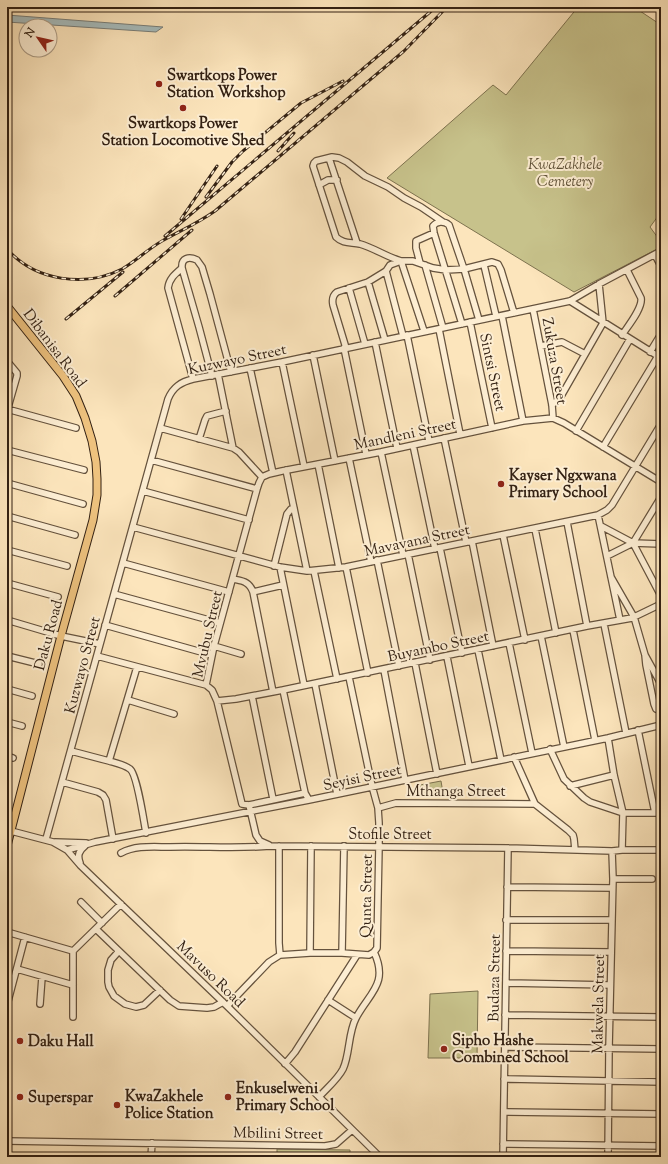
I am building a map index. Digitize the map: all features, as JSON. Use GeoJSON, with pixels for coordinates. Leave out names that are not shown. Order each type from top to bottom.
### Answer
{"type":"FeatureCollection","features":[{"type":"Feature","properties":{"kind":"main road","name":"Dibanisa Road"},"geometry":{"type":"LineString","coordinates":[[7,306],[71,388],[81,406],[89,430]]}},
{"type":"Feature","properties":{"kind":"main road","name":"Daku Road"},"geometry":{"type":"LineString","coordinates":[[7,846],[61,636],[93,520],[96,502],[97,471],[89,430]]}},
{"type":"Feature","properties":{"kind":"street"},"geometry":{"type":"LineString","coordinates":[[424,332],[402,262],[357,243],[342,242],[336,237],[313,166],[316,160],[337,157],[365,176],[421,206],[449,225],[479,320]]}},
{"type":"Feature","properties":{"kind":"street"},"geometry":{"type":"LineString","coordinates":[[329,158],[357,243]]}},
{"type":"Feature","properties":{"kind":"street"},"geometry":{"type":"LineString","coordinates":[[319,185],[325,181],[337,180]]}},
{"type":"Feature","properties":{"kind":"street"},"geometry":{"type":"LineString","coordinates":[[443,222],[434,225],[434,233],[462,324]]}},
{"type":"Feature","properties":{"kind":"street"},"geometry":{"type":"LineString","coordinates":[[434,233],[416,241],[416,248],[441,328],[460,434]]}},
{"type":"Feature","properties":{"kind":"street","name":"Kuzwayo Street"},"geometry":{"type":"LineString","coordinates":[[46,839],[168,399],[171,392],[179,384],[193,379],[570,302],[599,284],[661,251]]}},
{"type":"Feature","properties":{"kind":"street"},"geometry":{"type":"LineString","coordinates":[[655,255],[661,266]]}},
{"type":"Feature","properties":{"kind":"street"},"geometry":{"type":"LineString","coordinates":[[212,376],[182,268],[181,263],[188,257],[196,260],[201,265],[232,372]]}},
{"type":"Feature","properties":{"kind":"street"},"geometry":{"type":"LineString","coordinates":[[366,454],[345,348],[333,305],[334,295],[337,292],[368,282],[386,271],[390,266],[402,262],[413,261],[433,268],[446,270],[464,269],[495,262],[499,266],[514,313]]}},
{"type":"Feature","properties":{"kind":"street"},"geometry":{"type":"LineString","coordinates":[[484,265],[499,316],[523,421]]}},
{"type":"Feature","properties":{"kind":"street"},"geometry":{"type":"LineString","coordinates":[[182,268],[174,274],[170,280],[168,288],[193,379]]}},
{"type":"Feature","properties":{"kind":"street"},"geometry":{"type":"LineString","coordinates":[[622,335],[638,311],[642,302],[627,270]]}},
{"type":"Feature","properties":{"kind":"street"},"geometry":{"type":"LineString","coordinates":[[386,271],[405,336],[429,441]]}},
{"type":"Feature","properties":{"kind":"street"},"geometry":{"type":"LineString","coordinates":[[368,282],[385,340]]}},
{"type":"Feature","properties":{"kind":"street"},"geometry":{"type":"LineString","coordinates":[[552,405],[560,398],[603,323],[599,284]]}},
{"type":"Feature","properties":{"kind":"street"},"geometry":{"type":"LineString","coordinates":[[349,288],[365,344]]}},
{"type":"Feature","properties":{"kind":"street"},"geometry":{"type":"LineString","coordinates":[[570,302],[660,357],[603,447]]}},
{"type":"Feature","properties":{"kind":"street","name":"Zukuza Street"},"geometry":{"type":"LineString","coordinates":[[533,309],[552,405],[553,418]]}},
{"type":"Feature","properties":{"kind":"street","name":"Sintsi Street"},"geometry":{"type":"LineString","coordinates":[[470,322],[492,428]]}},
{"type":"Feature","properties":{"kind":"street"},"geometry":{"type":"LineString","coordinates":[[650,352],[661,334]]}},
{"type":"Feature","properties":{"kind":"street"},"geometry":{"type":"LineString","coordinates":[[576,430],[630,339]]}},
{"type":"Feature","properties":{"kind":"street"},"geometry":{"type":"LineString","coordinates":[[375,342],[397,448]]}},
{"type":"Feature","properties":{"kind":"street"},"geometry":{"type":"LineString","coordinates":[[541,346],[562,342],[585,354]]}},
{"type":"Feature","properties":{"kind":"street"},"geometry":{"type":"LineString","coordinates":[[313,355],[335,461]]}},
{"type":"Feature","properties":{"kind":"street"},"geometry":{"type":"LineString","coordinates":[[7,361],[17,374],[7,410],[76,428]]}},
{"type":"Feature","properties":{"kind":"street"},"geometry":{"type":"LineString","coordinates":[[282,362],[304,466]]}},
{"type":"Feature","properties":{"kind":"street"},"geometry":{"type":"LineString","coordinates":[[250,368],[273,473]]}},
{"type":"Feature","properties":{"kind":"street"},"geometry":{"type":"LineString","coordinates":[[218,374],[233,448]]}},
{"type":"Feature","properties":{"kind":"street"},"geometry":{"type":"LineString","coordinates":[[198,439],[207,416],[226,411]]}},
{"type":"Feature","properties":{"kind":"street"},"geometry":{"type":"LineString","coordinates":[[553,418],[576,430],[661,482]]}},
{"type":"Feature","properties":{"kind":"street","name":"Mandleni Street"},"geometry":{"type":"LineString","coordinates":[[262,477],[304,466],[381,452],[523,421],[553,418]]}},
{"type":"Feature","properties":{"kind":"street"},"geometry":{"type":"LineString","coordinates":[[620,620],[598,516],[607,510],[612,504],[661,424]]}},
{"type":"Feature","properties":{"kind":"street"},"geometry":{"type":"LineString","coordinates":[[160,428],[233,448],[239,452],[262,477]]}},
{"type":"Feature","properties":{"kind":"street"},"geometry":{"type":"LineString","coordinates":[[444,438],[466,542]]}},
{"type":"Feature","properties":{"kind":"street"},"geometry":{"type":"LineString","coordinates":[[413,445],[462,653]]}},
{"type":"Feature","properties":{"kind":"street"},"geometry":{"type":"LineString","coordinates":[[7,450],[84,470]]}},
{"type":"Feature","properties":{"kind":"street"},"geometry":{"type":"LineString","coordinates":[[381,452],[430,660]]}},
{"type":"Feature","properties":{"kind":"street"},"geometry":{"type":"LineString","coordinates":[[349,458],[399,666]]}},
{"type":"Feature","properties":{"kind":"street"},"geometry":{"type":"LineString","coordinates":[[151,460],[257,489]]}},
{"type":"Feature","properties":{"kind":"street"},"geometry":{"type":"LineString","coordinates":[[318,464],[368,672]]}},
{"type":"Feature","properties":{"kind":"street"},"geometry":{"type":"LineString","coordinates":[[286,470],[307,571]]}},
{"type":"Feature","properties":{"kind":"street","name":"Mvubu Street"},"geometry":{"type":"LineString","coordinates":[[262,477],[257,489],[220,623],[206,685],[212,690],[217,701],[242,804],[249,805],[256,835],[260,840],[270,846]]}},
{"type":"Feature","properties":{"kind":"street"},"geometry":{"type":"LineString","coordinates":[[7,483],[83,504]]}},
{"type":"Feature","properties":{"kind":"street"},"geometry":{"type":"LineString","coordinates":[[143,491],[249,520]]}},
{"type":"Feature","properties":{"kind":"street"},"geometry":{"type":"LineString","coordinates":[[607,556],[633,542],[661,497]]}},
{"type":"Feature","properties":{"kind":"street"},"geometry":{"type":"LineString","coordinates":[[294,508],[287,514],[277,567],[283,585],[304,685]]}},
{"type":"Feature","properties":{"kind":"street"},"geometry":{"type":"LineString","coordinates":[[7,516],[75,535]]}},
{"type":"Feature","properties":{"kind":"street","name":"Mavavana Street"},"geometry":{"type":"LineString","coordinates":[[133,527],[277,567],[314,571],[342,568],[598,516]]}},
{"type":"Feature","properties":{"kind":"street"},"geometry":{"type":"LineString","coordinates":[[567,522],[587,626]]}},
{"type":"Feature","properties":{"kind":"street"},"geometry":{"type":"LineString","coordinates":[[601,526],[633,542],[661,544]]}},
{"type":"Feature","properties":{"kind":"street"},"geometry":{"type":"LineString","coordinates":[[535,528],[556,633]]}},
{"type":"Feature","properties":{"kind":"street"},"geometry":{"type":"LineString","coordinates":[[503,535],[525,640]]}},
{"type":"Feature","properties":{"kind":"street"},"geometry":{"type":"LineString","coordinates":[[472,541],[493,646]]}},
{"type":"Feature","properties":{"kind":"street"},"geometry":{"type":"LineString","coordinates":[[633,542],[661,596]]}},
{"type":"Feature","properties":{"kind":"street"},"geometry":{"type":"LineString","coordinates":[[7,550],[67,566]]}},
{"type":"Feature","properties":{"kind":"street"},"geometry":{"type":"LineString","coordinates":[[123,563],[229,592]]}},
{"type":"Feature","properties":{"kind":"street"},"geometry":{"type":"LineString","coordinates":[[314,571],[337,679]]}},
{"type":"Feature","properties":{"kind":"street"},"geometry":{"type":"LineString","coordinates":[[611,577],[634,618],[645,655],[654,704],[656,709],[661,711]]}},
{"type":"Feature","properties":{"kind":"street"},"geometry":{"type":"LineString","coordinates":[[233,579],[248,584],[253,592],[273,692]]}},
{"type":"Feature","properties":{"kind":"street"},"geometry":{"type":"LineString","coordinates":[[7,583],[58,597]]}},
{"type":"Feature","properties":{"kind":"street"},"geometry":{"type":"LineString","coordinates":[[253,592],[283,585]]}},
{"type":"Feature","properties":{"kind":"street"},"geometry":{"type":"LineString","coordinates":[[114,594],[220,623]]}},
{"type":"Feature","properties":{"kind":"street","name":"Buyambo Street"},"geometry":{"type":"LineString","coordinates":[[217,701],[236,699],[315,684],[587,626],[634,618],[660,607]]}},
{"type":"Feature","properties":{"kind":"street"},"geometry":{"type":"LineString","coordinates":[[7,620],[61,636],[100,644]]}},
{"type":"Feature","properties":{"kind":"street"},"geometry":{"type":"LineString","coordinates":[[604,624],[626,733]]}},
{"type":"Feature","properties":{"kind":"street"},"geometry":{"type":"LineString","coordinates":[[105,625],[212,655]]}},
{"type":"Feature","properties":{"kind":"street"},"geometry":{"type":"LineString","coordinates":[[573,630],[595,740]]}},
{"type":"Feature","properties":{"kind":"street"},"geometry":{"type":"LineString","coordinates":[[541,636],[564,746]]}},
{"type":"Feature","properties":{"kind":"street"},"geometry":{"type":"LineString","coordinates":[[509,643],[532,753]]}},
{"type":"Feature","properties":{"kind":"street"},"geometry":{"type":"LineString","coordinates":[[214,646],[241,654]]}},
{"type":"Feature","properties":{"kind":"street"},"geometry":{"type":"LineString","coordinates":[[478,650],[501,760]]}},
{"type":"Feature","properties":{"kind":"street"},"geometry":{"type":"LineString","coordinates":[[645,655],[661,684]]}},
{"type":"Feature","properties":{"kind":"street"},"geometry":{"type":"LineString","coordinates":[[7,656],[39,664]]}},
{"type":"Feature","properties":{"kind":"street"},"geometry":{"type":"LineString","coordinates":[[97,656],[206,685]]}},
{"type":"Feature","properties":{"kind":"street"},"geometry":{"type":"LineString","coordinates":[[447,657],[469,766]]}},
{"type":"Feature","properties":{"kind":"street"},"geometry":{"type":"LineString","coordinates":[[415,663],[438,774]]}},
{"type":"Feature","properties":{"kind":"street"},"geometry":{"type":"LineString","coordinates":[[109,761],[137,667]]}},
{"type":"Feature","properties":{"kind":"street"},"geometry":{"type":"LineString","coordinates":[[384,670],[405,780]]}},
{"type":"Feature","properties":{"kind":"street","name":"Qunta Street"},"geometry":{"type":"LineString","coordinates":[[319,1097],[342,1070],[356,1018],[378,983],[378,964],[375,950],[379,846],[378,808],[349,677]]}},
{"type":"Feature","properties":{"kind":"street"},"geometry":{"type":"LineString","coordinates":[[315,684],[338,794]]}},
{"type":"Feature","properties":{"kind":"street"},"geometry":{"type":"LineString","coordinates":[[7,689],[32,696]]}},
{"type":"Feature","properties":{"kind":"street"},"geometry":{"type":"LineString","coordinates":[[283,690],[305,793],[308,800]]}},
{"type":"Feature","properties":{"kind":"street"},"geometry":{"type":"LineString","coordinates":[[252,696],[273,799]]}},
{"type":"Feature","properties":{"kind":"street"},"geometry":{"type":"LineString","coordinates":[[128,700],[174,714]]}},
{"type":"Feature","properties":{"kind":"street"},"geometry":{"type":"LineString","coordinates":[[7,722],[22,726]]}},
{"type":"Feature","properties":{"kind":"street","name":"Seyisi Street"},"geometry":{"type":"LineString","coordinates":[[67,850],[95,842],[438,774],[469,766],[608,738],[661,725]]}},
{"type":"Feature","properties":{"kind":"street"},"geometry":{"type":"LineString","coordinates":[[550,749],[564,779],[570,786],[590,802],[624,813],[658,812],[638,730]]}},
{"type":"Feature","properties":{"kind":"street"},"geometry":{"type":"LineString","coordinates":[[608,738],[614,775],[624,813],[622,850]]}},
{"type":"Feature","properties":{"kind":"street"},"geometry":{"type":"LineString","coordinates":[[71,751],[128,767],[133,772],[146,833]]}},
{"type":"Feature","properties":{"kind":"street"},"geometry":{"type":"LineString","coordinates":[[7,756],[14,758]]}},
{"type":"Feature","properties":{"kind":"street"},"geometry":{"type":"LineString","coordinates":[[514,757],[535,804],[570,832],[574,837],[575,850]]}},
{"type":"Feature","properties":{"kind":"street"},"geometry":{"type":"LineString","coordinates":[[570,786],[614,775]]}},
{"type":"Feature","properties":{"kind":"street"},"geometry":{"type":"LineString","coordinates":[[62,782],[98,792],[103,795],[106,800],[113,839]]}},
{"type":"Feature","properties":{"kind":"street"},"geometry":{"type":"LineString","coordinates":[[249,805],[305,793]]}},
{"type":"Feature","properties":{"kind":"street","name":"Mthanga Street"},"geometry":{"type":"LineString","coordinates":[[378,808],[396,803],[535,804]]}},
{"type":"Feature","properties":{"kind":"street","name":"Mavuso Road"},"geometry":{"type":"LineString","coordinates":[[11,831],[46,839],[67,850],[80,865],[225,1004],[380,1157]]}},
{"type":"Feature","properties":{"kind":"street"},"geometry":{"type":"LineString","coordinates":[[53,842],[95,842]]}},
{"type":"Feature","properties":{"kind":"street"},"geometry":{"type":"LineString","coordinates":[[80,865],[79,853],[80,850],[86,845]]}},
{"type":"Feature","properties":{"kind":"street","name":"Stofile Street"},"geometry":{"type":"LineString","coordinates":[[121,853],[134,848],[247,848],[270,846],[379,846],[612,851],[661,850]]}},
{"type":"Feature","properties":{"kind":"street"},"geometry":{"type":"LineString","coordinates":[[279,846],[280,955]]}},
{"type":"Feature","properties":{"kind":"street"},"geometry":{"type":"LineString","coordinates":[[310,953],[311,846]]}},
{"type":"Feature","properties":{"kind":"street"},"geometry":{"type":"LineString","coordinates":[[342,953],[344,846]]}},
{"type":"Feature","properties":{"kind":"street","name":"Budaza Street"},"geometry":{"type":"LineString","coordinates":[[503,1157],[508,848]]}},
{"type":"Feature","properties":{"kind":"street","name":"Makwela Street"},"geometry":{"type":"LineString","coordinates":[[608,1157],[608,1080],[613,879],[612,851]]}},
{"type":"Feature","properties":{"kind":"street"},"geometry":{"type":"LineString","coordinates":[[613,879],[652,879]]}},
{"type":"Feature","properties":{"kind":"street"},"geometry":{"type":"LineString","coordinates":[[507,887],[612,888]]}},
{"type":"Feature","properties":{"kind":"street"},"geometry":{"type":"LineString","coordinates":[[82,902],[102,923]]}},
{"type":"Feature","properties":{"kind":"street"},"geometry":{"type":"LineString","coordinates":[[73,1017],[73,951],[121,904]]}},
{"type":"Feature","properties":{"kind":"street"},"geometry":{"type":"LineString","coordinates":[[506,920],[612,920]]}},
{"type":"Feature","properties":{"kind":"street"},"geometry":{"type":"LineString","coordinates":[[96,929],[170,1000],[179,1006],[207,1008],[225,1004],[269,962],[280,955],[342,953],[369,955],[375,950]]}},
{"type":"Feature","properties":{"kind":"street"},"geometry":{"type":"LineString","coordinates":[[7,932],[73,951]]}},
{"type":"Feature","properties":{"kind":"street"},"geometry":{"type":"LineString","coordinates":[[7,1005],[25,936]]}},
{"type":"Feature","properties":{"kind":"street"},"geometry":{"type":"LineString","coordinates":[[119,951],[111,960],[108,970],[109,987],[114,996],[125,1004],[136,1007],[144,1005],[160,990]]}},
{"type":"Feature","properties":{"kind":"street"},"geometry":{"type":"LineString","coordinates":[[506,951],[611,952]]}},
{"type":"Feature","properties":{"kind":"street"},"geometry":{"type":"LineString","coordinates":[[285,1064],[295,1052],[357,955]]}},
{"type":"Feature","properties":{"kind":"street"},"geometry":{"type":"LineString","coordinates":[[17,970],[73,985]]}},
{"type":"Feature","properties":{"kind":"street"},"geometry":{"type":"LineString","coordinates":[[40,1004],[42,977]]}},
{"type":"Feature","properties":{"kind":"street"},"geometry":{"type":"LineString","coordinates":[[506,983],[610,985]]}},
{"type":"Feature","properties":{"kind":"street"},"geometry":{"type":"LineString","coordinates":[[328,1000],[356,1018]]}},
{"type":"Feature","properties":{"kind":"street"},"geometry":{"type":"LineString","coordinates":[[505,1015],[661,1017]]}},
{"type":"Feature","properties":{"kind":"street"},"geometry":{"type":"LineString","coordinates":[[505,1047],[661,1049]]}},
{"type":"Feature","properties":{"kind":"street"},"geometry":{"type":"LineString","coordinates":[[504,1079],[661,1082]]}},
{"type":"Feature","properties":{"kind":"street"},"geometry":{"type":"LineString","coordinates":[[504,1112],[661,1114]]}},
{"type":"Feature","properties":{"kind":"street","name":"Mbilini Street"},"geometry":{"type":"LineString","coordinates":[[7,1141],[325,1146],[336,1144],[352,1130]]}},
{"type":"Feature","properties":{"kind":"street"},"geometry":{"type":"LineString","coordinates":[[151,1157],[152,1143]]}},
{"type":"Feature","properties":{"kind":"street"},"geometry":{"type":"LineString","coordinates":[[503,1144],[661,1146]]}},
{"type":"Feature","properties":{"kind":"green space","name":"KwaZakhele Cemetery"},"geometry":{"type":"Polygon","coordinates":[[[578,7],[634,7],[661,25],[661,212],[650,227],[661,242],[661,247],[574,292],[387,178],[493,85],[506,95],[578,7]]]}},
{"type":"Feature","properties":{"kind":"green space"},"geometry":{"type":"Polygon","coordinates":[[[441,781],[443,793],[422,796],[420,785],[441,781]]]}},
{"type":"Feature","properties":{"kind":"green space"},"geometry":{"type":"Polygon","coordinates":[[[478,991],[477,1058],[428,1058],[430,994],[478,991]]]}},
{"type":"Feature","properties":{"kind":"green space"},"geometry":{"type":"Polygon","coordinates":[[[277,1149],[350,1150],[350,1155],[367,1155],[368,1157],[277,1157],[277,1149]]]}},
{"type":"Feature","properties":{"kind":"shaded area"},"geometry":{"type":"Polygon","coordinates":[[[7,15],[46,18],[18,18],[18,23],[7,22],[7,15]]]}},
{"type":"Feature","properties":{"kind":"shaded area"},"geometry":{"type":"Polygon","coordinates":[[[58,19],[163,27],[156,32],[58,25],[58,19]]]}},
{"type":"Feature","properties":{"kind":"railway"},"geometry":{"type":"LineString","coordinates":[[165,236],[436,7]]}},
{"type":"Feature","properties":{"kind":"railway"},"geometry":{"type":"LineString","coordinates":[[7,249],[18,260],[32,268],[61,278],[92,278],[108,275],[122,269],[157,244],[215,211],[404,51],[447,7]]}},
{"type":"Feature","properties":{"kind":"railway"},"geometry":{"type":"LineString","coordinates":[[206,197],[232,162],[243,151],[301,103],[343,81]]}},
{"type":"Feature","properties":{"kind":"railway"},"geometry":{"type":"LineString","coordinates":[[278,151],[294,133]]}},
{"type":"Feature","properties":{"kind":"railway"},"geometry":{"type":"LineString","coordinates":[[181,219],[217,166]]}},
{"type":"Feature","properties":{"kind":"railway"},"geometry":{"type":"LineString","coordinates":[[115,296],[192,230]]}},
{"type":"Feature","properties":{"kind":"railway"},"geometry":{"type":"LineString","coordinates":[[66,319],[123,272]]}},
{"type":"Feature","properties":{"kind":"place","name":"Swartkops Power Station Workshop"},"geometry":{"type":"Point","coordinates":[159,84]}},
{"type":"Feature","properties":{"kind":"place","name":"Swartkops Power Station Locomotive Shed"},"geometry":{"type":"Point","coordinates":[183,108]}},
{"type":"Feature","properties":{"kind":"place","name":"Kayser Ngxwana Primary School"},"geometry":{"type":"Point","coordinates":[501,484]}},
{"type":"Feature","properties":{"kind":"place","name":"Daku Hall"},"geometry":{"type":"Point","coordinates":[20,1041]}},
{"type":"Feature","properties":{"kind":"place","name":"Sipho Hashe Combined School"},"geometry":{"type":"Point","coordinates":[444,1049]}},
{"type":"Feature","properties":{"kind":"place","name":"Superspar"},"geometry":{"type":"Point","coordinates":[20,1097]}},
{"type":"Feature","properties":{"kind":"place","name":"Enkuselweni Primary School"},"geometry":{"type":"Point","coordinates":[228,1097]}},
{"type":"Feature","properties":{"kind":"place","name":"KwaZakhele Police Station"},"geometry":{"type":"Point","coordinates":[117,1105]}}]}
